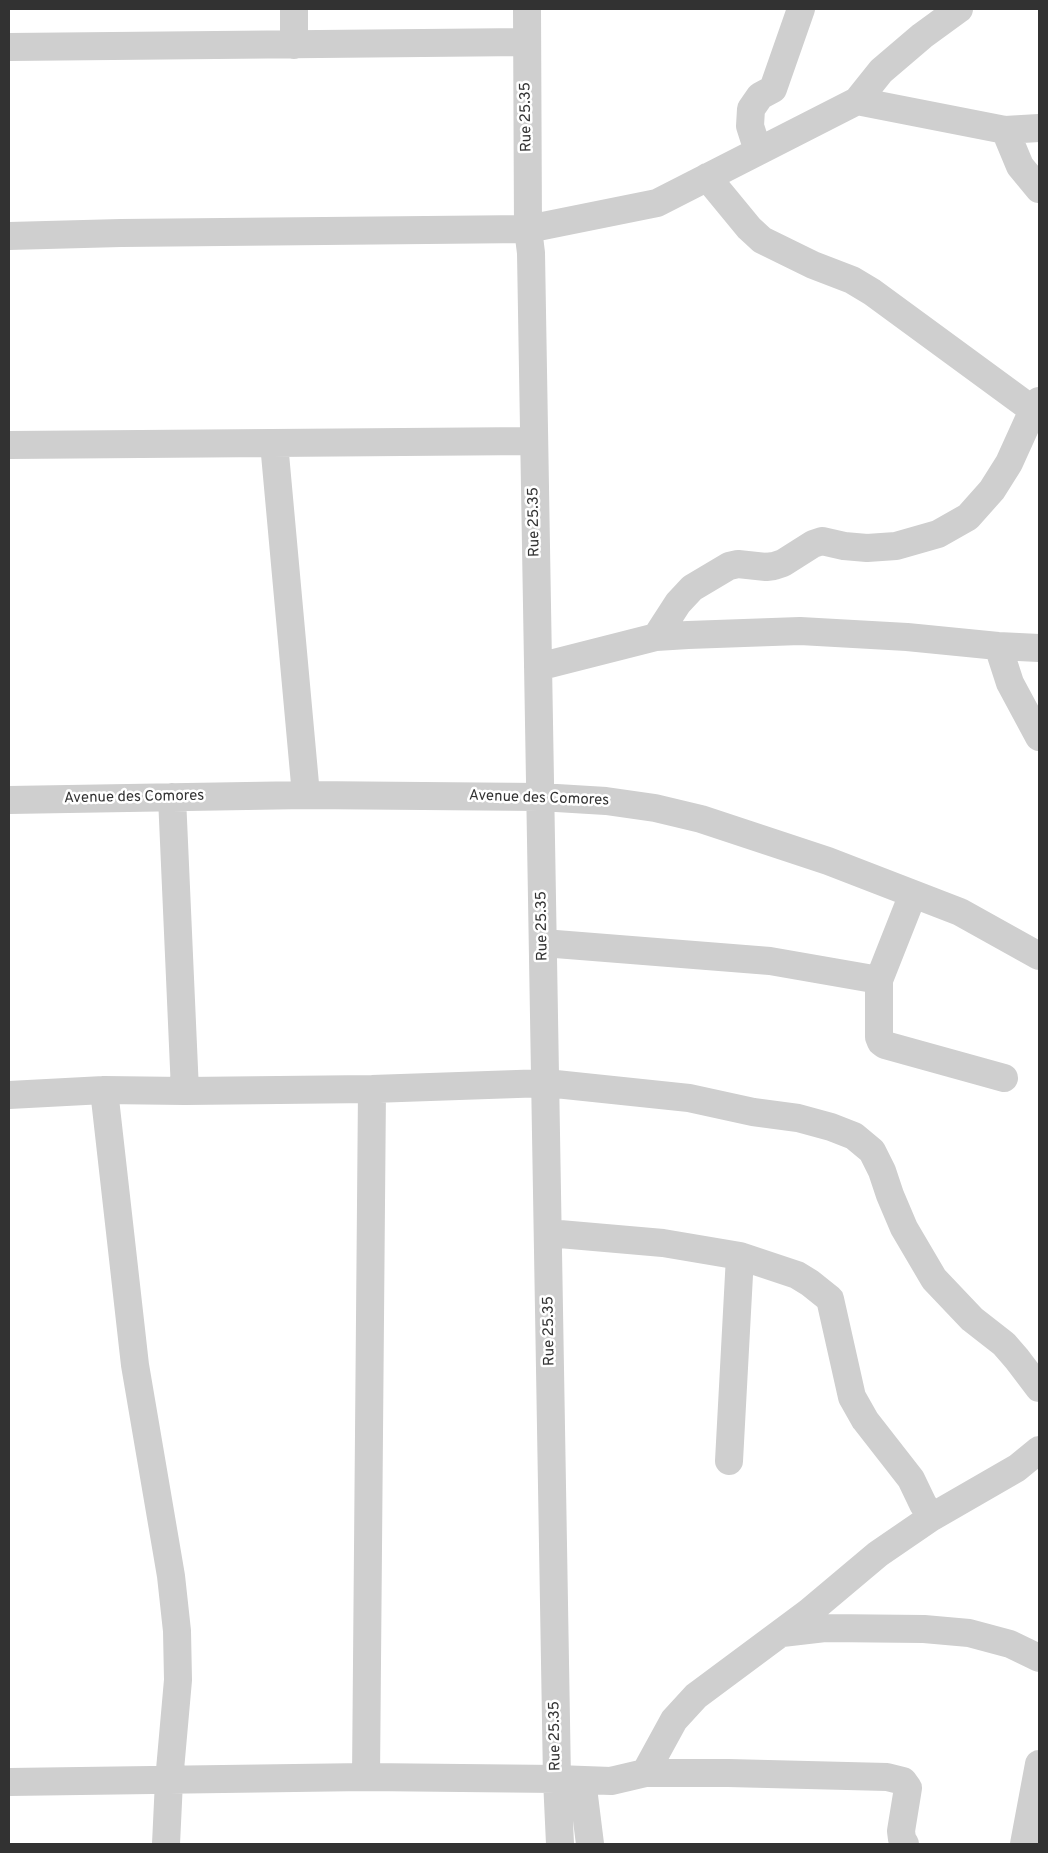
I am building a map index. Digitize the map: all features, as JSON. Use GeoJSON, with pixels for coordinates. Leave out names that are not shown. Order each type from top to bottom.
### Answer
{"type":"FeatureCollection","features":[{"type":"Feature","properties":{"kind":"street"},"geometry":{"type":"LineString","coordinates":[[294,9],[294,44]]}},
{"type":"Feature","properties":{"kind":"street","name":"Rue 25.35"},"geometry":{"type":"LineString","coordinates":[[527,9],[528,229],[531,253],[548,1233],[570,1779],[560,1844]]}},
{"type":"Feature","properties":{"kind":"street"},"geometry":{"type":"LineString","coordinates":[[758,151],[750,126],[751,109],[760,96],[773,89],[801,9]]}},
{"type":"Feature","properties":{"kind":"street"},"geometry":{"type":"LineString","coordinates":[[9,236],[528,229],[657,203],[857,101],[881,71],[922,36],[960,9]]}},
{"type":"Feature","properties":{"kind":"street"},"geometry":{"type":"LineString","coordinates":[[9,47],[526,42]]}},
{"type":"Feature","properties":{"kind":"street"},"geometry":{"type":"LineString","coordinates":[[857,101],[1005,130],[1039,128]]}},
{"type":"Feature","properties":{"kind":"street"},"geometry":{"type":"LineString","coordinates":[[1005,130],[1020,166],[1039,189]]}},
{"type":"Feature","properties":{"kind":"street"},"geometry":{"type":"LineString","coordinates":[[656,638],[678,603],[692,588],[728,566],[738,564],[774,566],[822,541],[844,546],[867,548],[896,546],[938,534],[968,517],[992,490],[1036,406],[872,292],[852,280],[813,265],[762,240],[748,228],[707,177]]}},
{"type":"Feature","properties":{"kind":"street"},"geometry":{"type":"LineString","coordinates":[[9,445],[534,441]]}},
{"type":"Feature","properties":{"kind":"street"},"geometry":{"type":"LineString","coordinates":[[274,443],[306,795]]}},
{"type":"Feature","properties":{"kind":"street"},"geometry":{"type":"LineString","coordinates":[[538,667],[656,638],[688,635],[800,632],[908,637],[1039,648]]}},
{"type":"Feature","properties":{"kind":"street"},"geometry":{"type":"LineString","coordinates":[[998,646],[1010,683],[1039,737]]}},
{"type":"Feature","properties":{"kind":"street","name":"Avenue des Comores"},"geometry":{"type":"LineString","coordinates":[[9,800],[306,795],[540,797],[606,801],[655,808],[702,819],[828,861],[960,912],[1039,956]]}},
{"type":"Feature","properties":{"kind":"street"},"geometry":{"type":"LineString","coordinates":[[172,797],[185,1091]]}},
{"type":"Feature","properties":{"kind":"street"},"geometry":{"type":"LineString","coordinates":[[913,894],[879,980],[879,1037],[881,1042],[885,1045],[1004,1078]]}},
{"type":"Feature","properties":{"kind":"street"},"geometry":{"type":"LineString","coordinates":[[543,943],[745,958],[879,980]]}},
{"type":"Feature","properties":{"kind":"street"},"geometry":{"type":"LineString","coordinates":[[9,1095],[104,1090],[372,1089],[546,1083],[689,1098],[753,1112],[798,1118],[854,1136],[872,1151],[882,1171],[904,1228],[934,1279],[972,1319],[1004,1344],[1039,1388]]}},
{"type":"Feature","properties":{"kind":"street"},"geometry":{"type":"LineString","coordinates":[[366,1777],[372,1089]]}},
{"type":"Feature","properties":{"kind":"street"},"geometry":{"type":"LineString","coordinates":[[104,1090],[135,1364],[171,1576],[177,1631],[178,1680],[169,1781],[166,1844]]}},
{"type":"Feature","properties":{"kind":"street"},"geometry":{"type":"LineString","coordinates":[[548,1233],[663,1243],[740,1256],[796,1275],[810,1283],[830,1299],[852,1397],[865,1420],[911,1479],[923,1504],[932,1517]]}},
{"type":"Feature","properties":{"kind":"street"},"geometry":{"type":"LineString","coordinates":[[729,1461],[740,1256]]}},
{"type":"Feature","properties":{"kind":"street"},"geometry":{"type":"LineString","coordinates":[[645,1773],[674,1720],[691,1701],[809,1612],[878,1554],[932,1517],[1000,1478],[1039,1450]]}},
{"type":"Feature","properties":{"kind":"street"},"geometry":{"type":"LineString","coordinates":[[780,1634],[825,1628],[924,1629],[969,1633],[1010,1644],[1039,1658]]}},
{"type":"Feature","properties":{"kind":"street"},"geometry":{"type":"LineString","coordinates":[[1024,1844],[1039,1764]]}},
{"type":"Feature","properties":{"kind":"street"},"geometry":{"type":"LineString","coordinates":[[9,1782],[366,1777],[611,1781],[645,1773],[728,1772],[895,1778],[903,1781],[908,1788],[902,1831],[902,1840],[905,1844]]}},
{"type":"Feature","properties":{"kind":"street"},"geometry":{"type":"LineString","coordinates":[[570,1779],[590,1844]]}}]}
